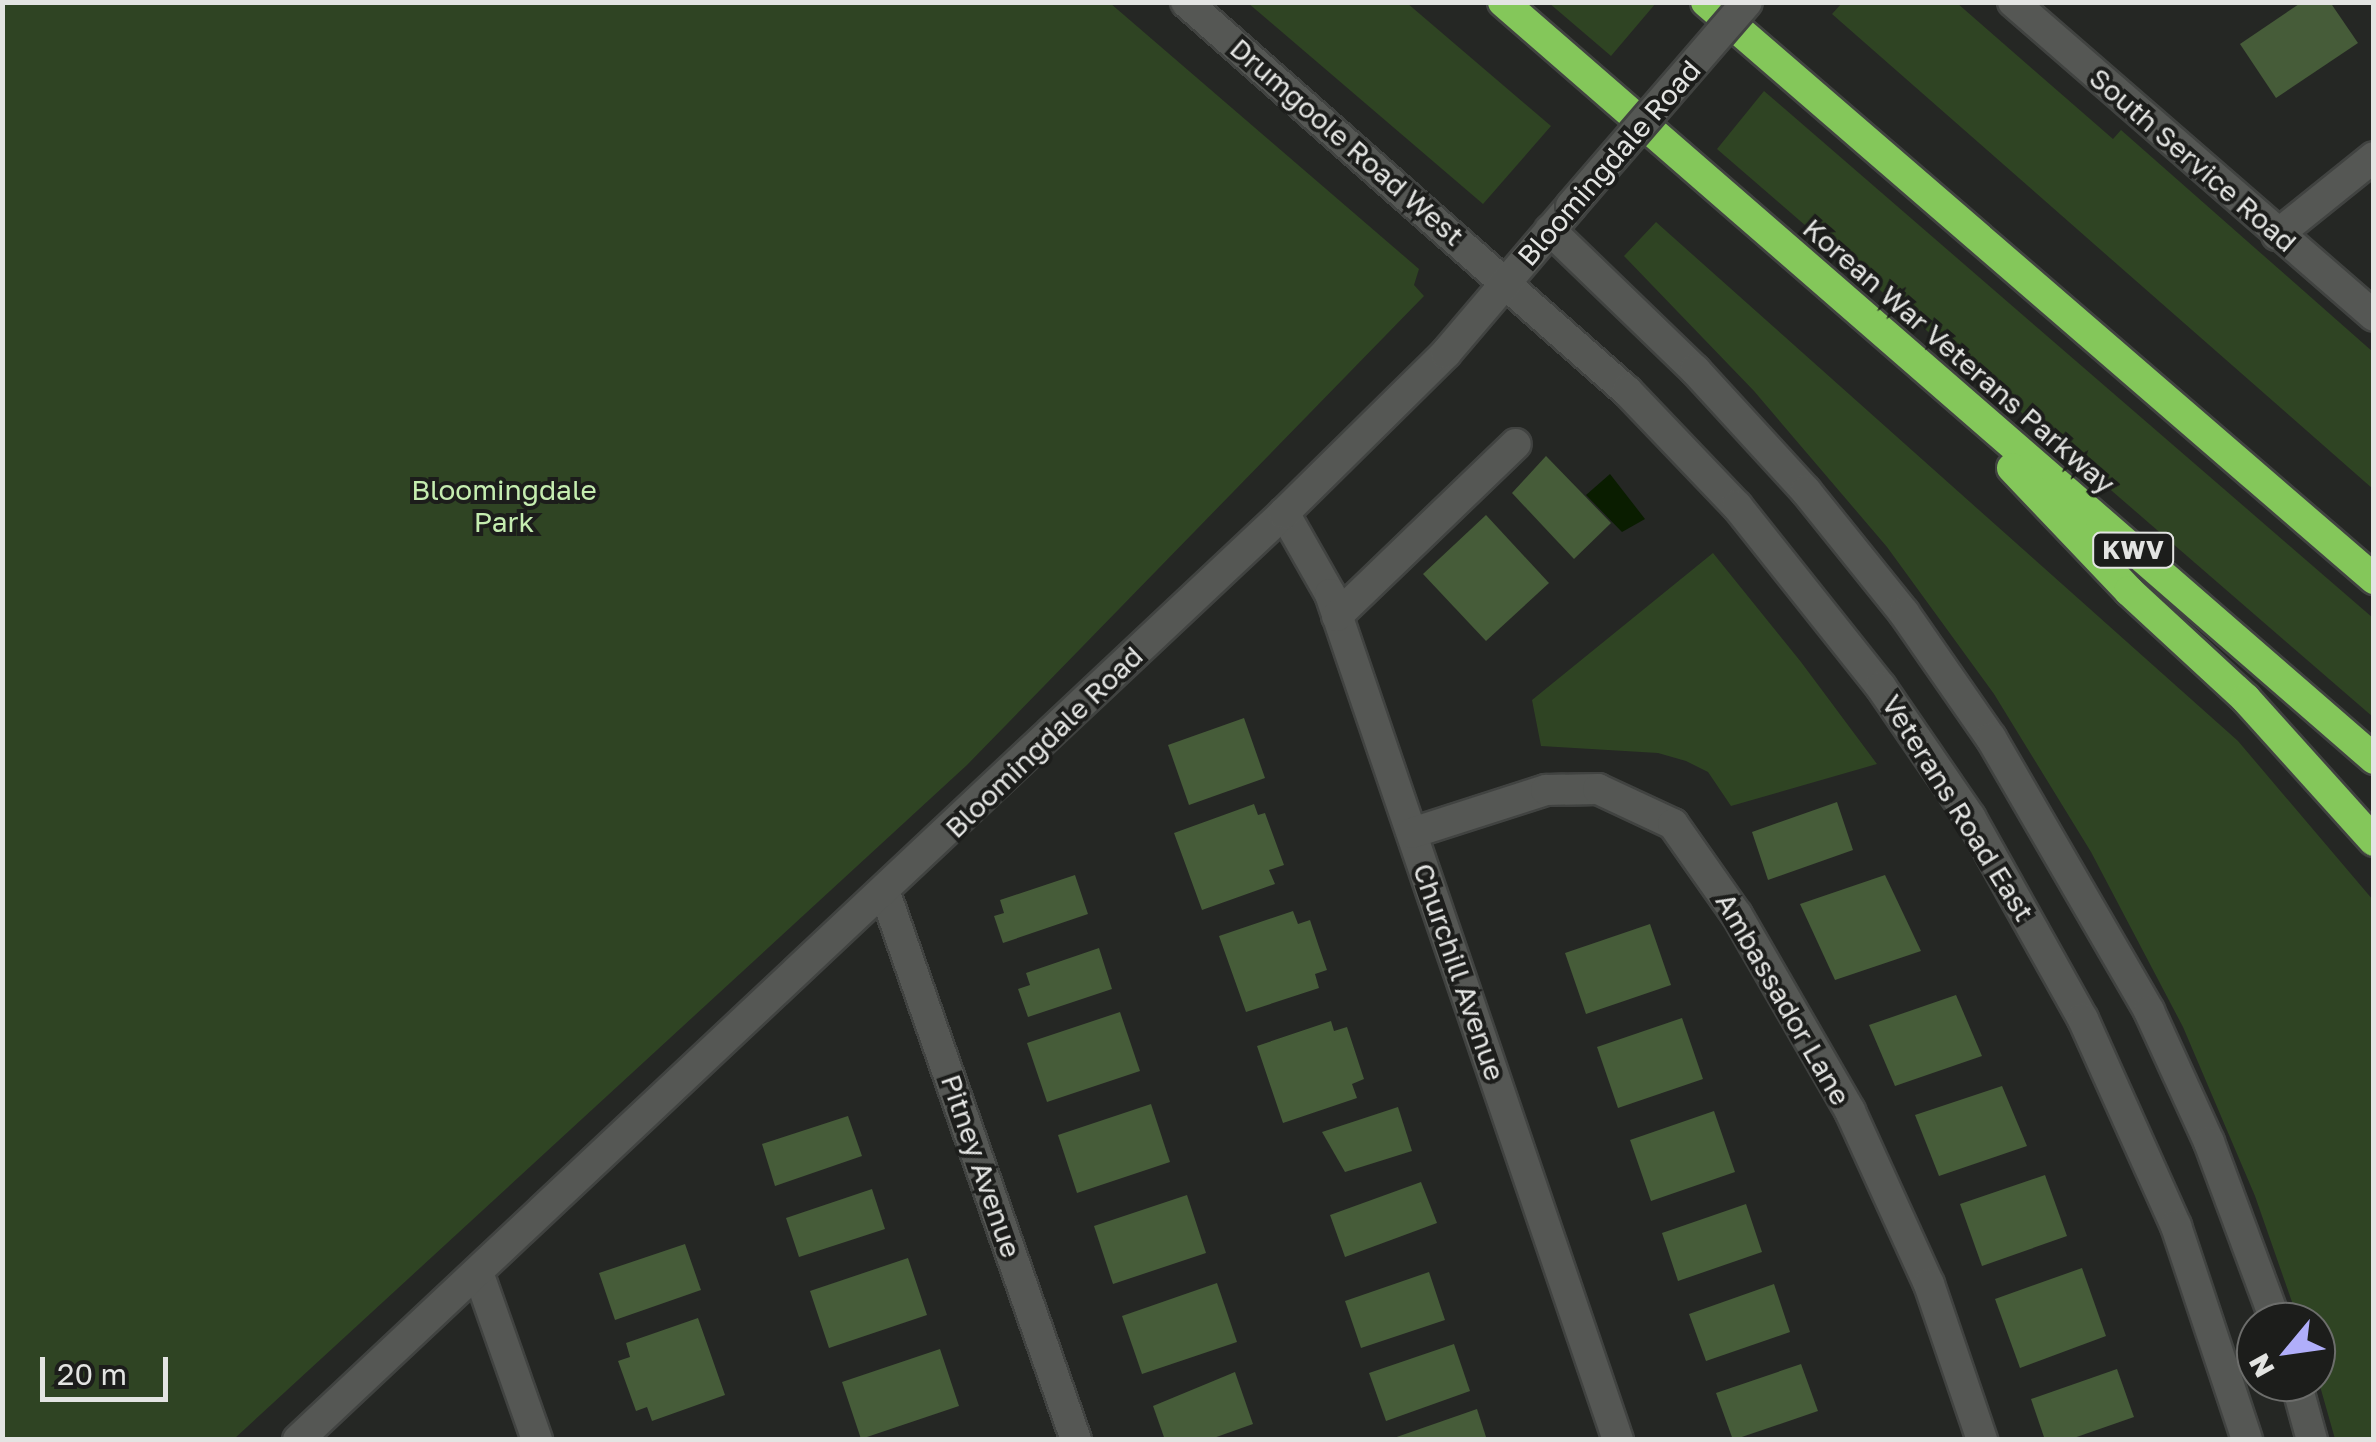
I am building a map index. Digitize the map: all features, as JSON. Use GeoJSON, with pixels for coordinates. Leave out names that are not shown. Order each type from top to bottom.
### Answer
{"type":"FeatureCollection","features":[{"type":"Feature","properties":{"kind":"highway","name":"Korean War Veterans Parkway"},"geometry":{"type":"LineString","coordinates":[[1503,2],[2374,759]]}},
{"type":"Feature","properties":{"kind":"highway"},"geometry":{"type":"LineString","coordinates":[[1706,2],[2374,578]]}},
{"type":"Feature","properties":{"kind":"highway"},"geometry":{"type":"LineString","coordinates":[[1893,342],[2129,591],[2246,699],[2374,840]]}},
{"type":"Feature","properties":{"kind":"highway"},"geometry":{"type":"LineString","coordinates":[[2183,412],[2374,551]]}},
{"type":"Feature","properties":{"kind":"street","name":"Drumgoole Road West"},"geometry":{"type":"LineString","coordinates":[[1186,2],[1508,280]]}},
{"type":"Feature","properties":{"kind":"street","name":"Bloomingdale Road"},"geometry":{"type":"LineString","coordinates":[[298,1440],[480,1275],[1284,513],[1446,352],[1747,2]]}},
{"type":"Feature","properties":{"kind":"street","name":"South Service Road"},"geometry":{"type":"LineString","coordinates":[[2013,2],[2374,316]]}},
{"type":"Feature","properties":{"kind":"street"},"geometry":{"type":"LineString","coordinates":[[2277,235],[2374,158]]}},
{"type":"Feature","properties":{"kind":"street"},"geometry":{"type":"LineString","coordinates":[[1550,230],[1695,370],[1806,491],[1904,613],[1992,738],[2150,1011],[2209,1142],[2269,1302]]}},
{"type":"Feature","properties":{"kind":"street","name":"Veterans Road East"},"geometry":{"type":"LineString","coordinates":[[1508,280],[1628,391],[1737,506],[1870,672],[1970,817],[2116,1087],[2204,1302],[2247,1440]]}},
{"type":"Feature","properties":{"kind":"street"},"geometry":{"type":"LineString","coordinates":[[1337,616],[1516,444]]}},
{"type":"Feature","properties":{"kind":"street","name":"Churchill Avenue"},"geometry":{"type":"LineString","coordinates":[[1284,513],[1337,616],[1618,1440]]}},
{"type":"Feature","properties":{"kind":"street","name":"Ambassador Lane"},"geometry":{"type":"LineString","coordinates":[[1412,834],[1546,790],[1598,789],[1673,824],[1736,914],[1850,1111],[1929,1284],[1982,1440]]}},
{"type":"Feature","properties":{"kind":"street","name":"Pitney Avenue"},"geometry":{"type":"LineString","coordinates":[[885,893],[1076,1440]]}},
{"type":"Feature","properties":{"kind":"street"},"geometry":{"type":"LineString","coordinates":[[480,1275],[537,1440]]}},
{"type":"Feature","properties":{"kind":"street"},"geometry":{"type":"LineString","coordinates":[[2302,1402],[2312,1440]]}},
{"type":"Feature","properties":{"kind":"green space","name":"Bloomingdale Park"},"geometry":{"type":"Polygon","coordinates":[[[3,2],[1110,3],[1419,269],[1414,285],[1424,296],[967,765],[234,1439],[3,1439],[3,2]]]}},
{"type":"Feature","properties":{"kind":"green space"},"geometry":{"type":"Polygon","coordinates":[[[1248,3],[1407,3],[1551,126],[1483,204],[1248,3]]]}},
{"type":"Feature","properties":{"kind":"green space"},"geometry":{"type":"Polygon","coordinates":[[[1549,3],[1656,3],[1611,56],[1549,3]]]}},
{"type":"Feature","properties":{"kind":"green space"},"geometry":{"type":"Polygon","coordinates":[[[1842,3],[1957,3],[2113,139],[2121,130],[2373,352],[2373,489],[1832,14],[1842,3]]]}},
{"type":"Feature","properties":{"kind":"green space"},"geometry":{"type":"Polygon","coordinates":[[[1764,91],[2373,618],[2373,717],[1717,149],[1764,91]]]}},
{"type":"Feature","properties":{"kind":"green space"},"geometry":{"type":"Polygon","coordinates":[[[1656,222],[2238,741],[2373,900],[2373,1439],[2335,1439],[2325,1402],[2336,1402],[2336,1302],[2292,1302],[2255,1196],[2183,1027],[2091,852],[1994,694],[1887,547],[1754,391],[1624,256],[1656,222]]]}},
{"type":"Feature","properties":{"kind":"green space"},"geometry":{"type":"Polygon","coordinates":[[[1713,553],[1877,764],[1731,806],[1708,772],[1686,761],[1658,753],[1541,746],[1532,700],[1713,553]]]}},
{"type":"Feature","properties":{"kind":"shaded area"},"geometry":{"type":"Polygon","coordinates":[[[1610,474],[1645,519],[1622,532],[1586,495],[1610,474]]]}},
{"type":"Feature","properties":{"kind":"building"},"geometry":{"type":"Polygon","coordinates":[[[2302,2],[2330,2],[2358,43],[2276,98],[2240,44],[2302,2]]]}},
{"type":"Feature","properties":{"kind":"building"},"geometry":{"type":"Polygon","coordinates":[[[1546,456],[1611,523],[1574,559],[1512,493],[1546,456]]]}},
{"type":"Feature","properties":{"kind":"building"},"geometry":{"type":"Polygon","coordinates":[[[1486,515],[1549,583],[1486,641],[1423,574],[1486,515]]]}},
{"type":"Feature","properties":{"kind":"building"},"geometry":{"type":"Polygon","coordinates":[[[1244,718],[1265,778],[1189,805],[1168,745],[1244,718]]]}},
{"type":"Feature","properties":{"kind":"building"},"geometry":{"type":"Polygon","coordinates":[[[1837,802],[1853,850],[1768,880],[1752,832],[1837,802]]]}},
{"type":"Feature","properties":{"kind":"building"},"geometry":{"type":"Polygon","coordinates":[[[1254,804],[1258,815],[1265,813],[1284,865],[1269,870],[1275,884],[1202,910],[1174,833],[1254,804]]]}},
{"type":"Feature","properties":{"kind":"building"},"geometry":{"type":"Polygon","coordinates":[[[1075,875],[1088,914],[1003,943],[994,916],[1004,913],[1000,900],[1075,875]]]}},
{"type":"Feature","properties":{"kind":"building"},"geometry":{"type":"Polygon","coordinates":[[[1885,875],[1921,951],[1835,980],[1800,904],[1885,875]]]}},
{"type":"Feature","properties":{"kind":"building"},"geometry":{"type":"Polygon","coordinates":[[[1293,911],[1298,924],[1310,920],[1327,970],[1315,974],[1319,988],[1246,1012],[1219,936],[1293,911]]]}},
{"type":"Feature","properties":{"kind":"building"},"geometry":{"type":"Polygon","coordinates":[[[1650,924],[1671,985],[1586,1014],[1565,953],[1650,924]]]}},
{"type":"Feature","properties":{"kind":"building"},"geometry":{"type":"Polygon","coordinates":[[[1099,948],[1112,989],[1028,1017],[1018,989],[1030,985],[1026,973],[1099,948]]]}},
{"type":"Feature","properties":{"kind":"building"},"geometry":{"type":"Polygon","coordinates":[[[1956,995],[1982,1056],[1895,1086],[1869,1025],[1956,995]]]}},
{"type":"Feature","properties":{"kind":"building"},"geometry":{"type":"Polygon","coordinates":[[[1120,1012],[1140,1071],[1047,1102],[1027,1043],[1120,1012]]]}},
{"type":"Feature","properties":{"kind":"building"},"geometry":{"type":"Polygon","coordinates":[[[1682,1018],[1703,1079],[1618,1108],[1597,1047],[1682,1018]]]}},
{"type":"Feature","properties":{"kind":"building"},"geometry":{"type":"Polygon","coordinates":[[[1331,1021],[1334,1031],[1347,1027],[1364,1079],[1352,1084],[1357,1098],[1283,1123],[1257,1046],[1331,1021]]]}},
{"type":"Feature","properties":{"kind":"building"},"geometry":{"type":"Polygon","coordinates":[[[2002,1086],[2027,1146],[1939,1176],[1915,1115],[2002,1086]]]}},
{"type":"Feature","properties":{"kind":"building"},"geometry":{"type":"Polygon","coordinates":[[[1151,1104],[1170,1162],[1077,1193],[1058,1135],[1151,1104]]]}},
{"type":"Feature","properties":{"kind":"building"},"geometry":{"type":"Polygon","coordinates":[[[1398,1107],[1412,1151],[1345,1172],[1322,1132],[1398,1107]]]}},
{"type":"Feature","properties":{"kind":"building"},"geometry":{"type":"Polygon","coordinates":[[[1714,1111],[1735,1172],[1651,1201],[1630,1140],[1714,1111]]]}},
{"type":"Feature","properties":{"kind":"building"},"geometry":{"type":"Polygon","coordinates":[[[848,1116],[862,1156],[775,1186],[762,1144],[848,1116]]]}},
{"type":"Feature","properties":{"kind":"building"},"geometry":{"type":"Polygon","coordinates":[[[2045,1175],[2067,1236],[1982,1266],[1960,1204],[2045,1175]]]}},
{"type":"Feature","properties":{"kind":"building"},"geometry":{"type":"Polygon","coordinates":[[[1421,1182],[1437,1223],[1345,1257],[1330,1215],[1421,1182]]]}},
{"type":"Feature","properties":{"kind":"building"},"geometry":{"type":"Polygon","coordinates":[[[872,1189],[885,1229],[799,1257],[786,1218],[872,1189]]]}},
{"type":"Feature","properties":{"kind":"building"},"geometry":{"type":"Polygon","coordinates":[[[1187,1195],[1206,1253],[1113,1284],[1094,1226],[1187,1195]]]}},
{"type":"Feature","properties":{"kind":"building"},"geometry":{"type":"Polygon","coordinates":[[[1746,1204],[1762,1252],[1678,1281],[1662,1233],[1746,1204]]]}},
{"type":"Feature","properties":{"kind":"building"},"geometry":{"type":"Polygon","coordinates":[[[685,1244],[701,1290],[615,1320],[599,1273],[685,1244]]]}},
{"type":"Feature","properties":{"kind":"building"},"geometry":{"type":"Polygon","coordinates":[[[908,1258],[927,1315],[829,1348],[810,1291],[908,1258]]]}},
{"type":"Feature","properties":{"kind":"building"},"geometry":{"type":"Polygon","coordinates":[[[2082,1268],[2106,1336],[2020,1368],[1995,1299],[2082,1268]]]}},
{"type":"Feature","properties":{"kind":"building"},"geometry":{"type":"Polygon","coordinates":[[[1429,1272],[1445,1320],[1361,1348],[1345,1301],[1429,1272]]]}},
{"type":"Feature","properties":{"kind":"building"},"geometry":{"type":"Polygon","coordinates":[[[1217,1283],[1237,1342],[1142,1374],[1122,1316],[1217,1283]]]}},
{"type":"Feature","properties":{"kind":"building"},"geometry":{"type":"Polygon","coordinates":[[[1774,1284],[1790,1332],[1706,1361],[1689,1314],[1774,1284]]]}},
{"type":"Feature","properties":{"kind":"building"},"geometry":{"type":"Polygon","coordinates":[[[698,1318],[725,1395],[652,1421],[647,1407],[636,1411],[618,1361],[630,1357],[626,1343],[698,1318]]]}},
{"type":"Feature","properties":{"kind":"building"},"geometry":{"type":"Polygon","coordinates":[[[1454,1344],[1470,1391],[1386,1421],[1369,1373],[1454,1344]]]}},
{"type":"Feature","properties":{"kind":"building"},"geometry":{"type":"Polygon","coordinates":[[[940,1349],[959,1406],[861,1439],[842,1382],[940,1349]]]}},
{"type":"Feature","properties":{"kind":"building"},"geometry":{"type":"Polygon","coordinates":[[[1801,1364],[1818,1411],[1733,1440],[1716,1393],[1801,1364]]]}},
{"type":"Feature","properties":{"kind":"building"},"geometry":{"type":"Polygon","coordinates":[[[2117,1369],[2134,1417],[2068,1440],[2045,1440],[2031,1399],[2117,1369]]]}},
{"type":"Feature","properties":{"kind":"building"},"geometry":{"type":"Polygon","coordinates":[[[1235,1372],[1253,1424],[1208,1440],[1165,1440],[1153,1406],[1235,1372]]]}},
{"type":"Feature","properties":{"kind":"building"},"geometry":{"type":"Polygon","coordinates":[[[1477,1409],[1487,1440],[1391,1440],[1391,1439],[1477,1409]]]}}]}
